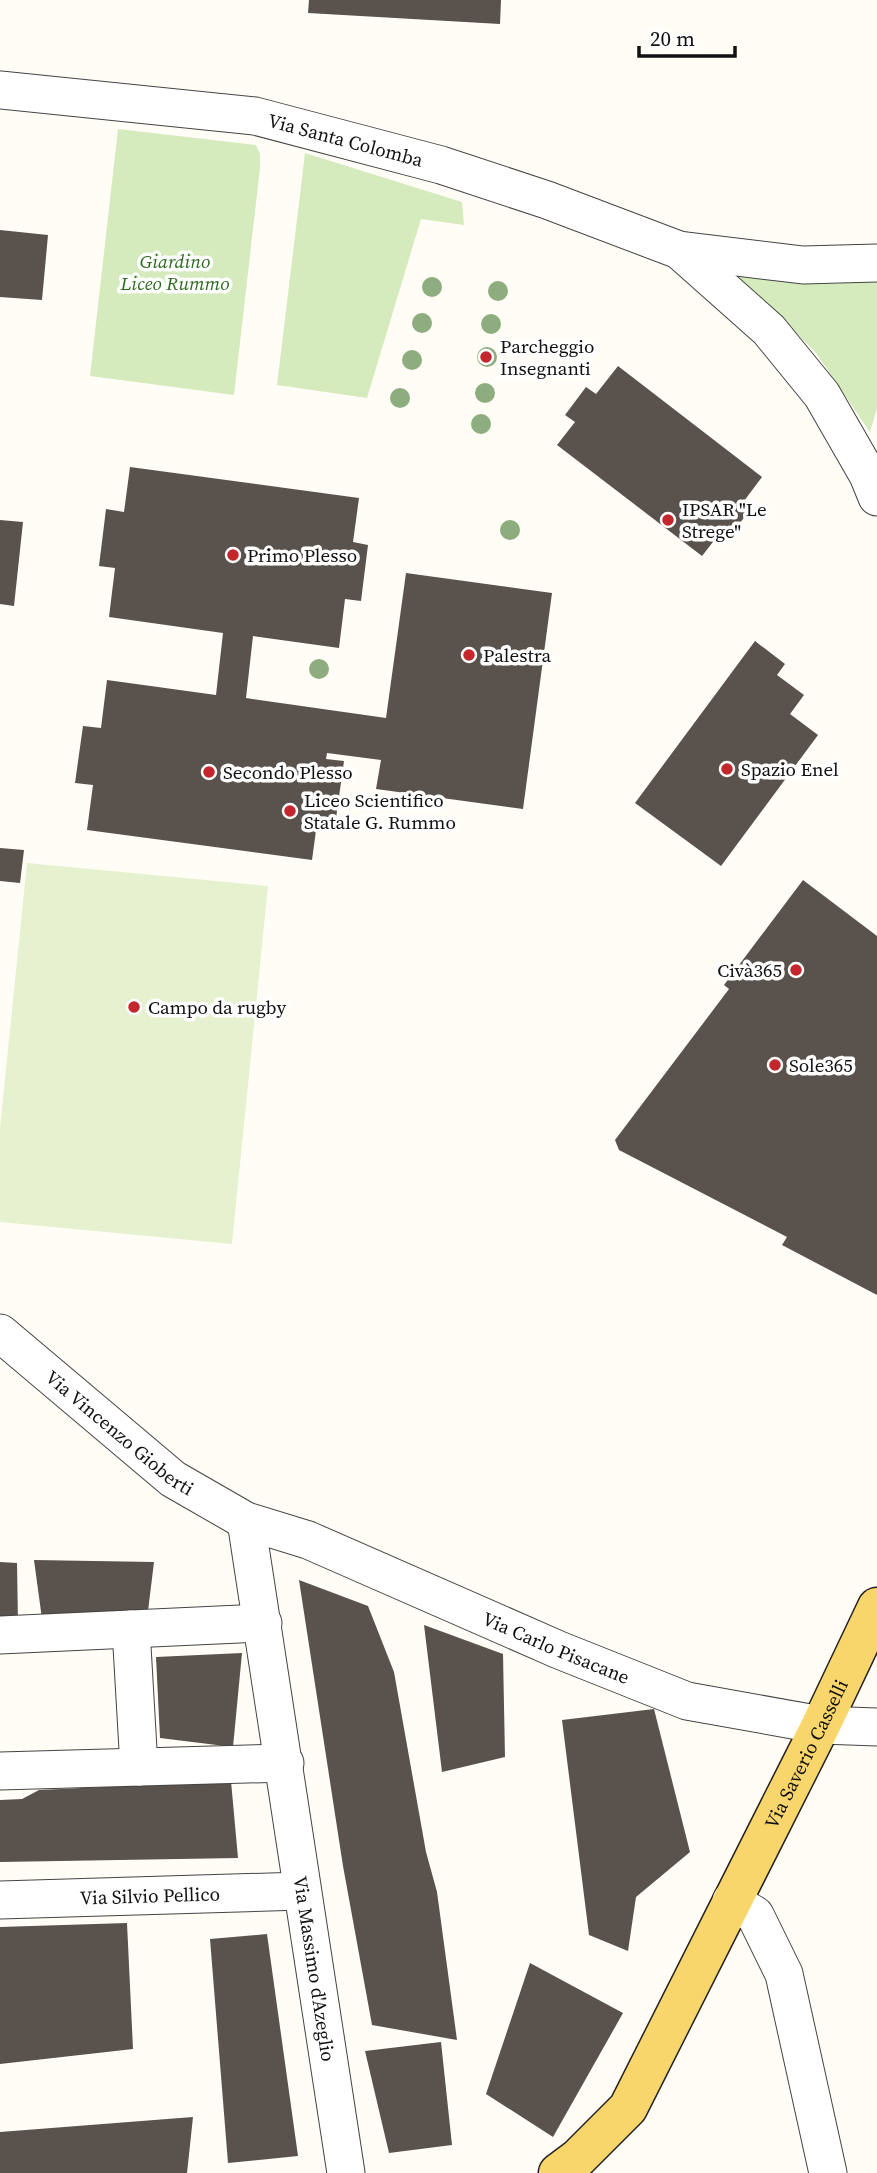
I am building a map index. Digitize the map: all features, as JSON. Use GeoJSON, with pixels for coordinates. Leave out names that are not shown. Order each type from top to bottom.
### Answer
{"type":"FeatureCollection","features":[{"type":"Feature","properties":{"kind":"main road","name":"Via Saverio Casselli"},"geometry":{"type":"LineString","coordinates":[[558,2173],[578,2158],[628,2108],[877,1607]]}},
{"type":"Feature","properties":{"kind":"street","name":"Via Santa Colomba"},"geometry":{"type":"LineString","coordinates":[[0,90],[255,116],[285,122],[441,164],[547,200],[679,250],[803,265],[877,264]]}},
{"type":"Feature","properties":{"kind":"street","name":"Via Santa Colomba"},"geometry":{"type":"LineString","coordinates":[[679,250],[778,340],[822,395],[868,475],[877,497]]}},
{"type":"Feature","properties":{"kind":"street","name":"Via Vincenzo Gioberti"},"geometry":{"type":"LineString","coordinates":[[0,1333],[173,1479],[246,1521]]}},
{"type":"Feature","properties":{"kind":"street","name":"Via Massimo d'Azeglio"},"geometry":{"type":"LineString","coordinates":[[246,1521],[346,2173]]}},
{"type":"Feature","properties":{"kind":"street","name":"Via Carlo Pisacane"},"geometry":{"type":"LineString","coordinates":[[246,1521],[308,1540],[559,1650],[687,1701],[821,1724],[877,1727]]}},
{"type":"Feature","properties":{"kind":"street"},"geometry":{"type":"LineString","coordinates":[[0,1634],[263,1623]]}},
{"type":"Feature","properties":{"kind":"street"},"geometry":{"type":"LineString","coordinates":[[131,1629],[139,1767]]}},
{"type":"Feature","properties":{"kind":"street"},"geometry":{"type":"LineString","coordinates":[[0,1771],[285,1763]]}},
{"type":"Feature","properties":{"kind":"street","name":"Via Silvio Pellico"},"geometry":{"type":"LineString","coordinates":[[0,1900],[302,1891]]}},
{"type":"Feature","properties":{"kind":"street"},"geometry":{"type":"LineString","coordinates":[[731,1901],[755,1916],[785,1974],[828,2173]]}},
{"type":"Feature","properties":{"kind":"green space","name":"Giardino Liceo Rummo"},"geometry":{"type":"Polygon","coordinates":[[[118,129],[256,145],[260,154],[234,395],[90,376],[118,129]]]}},
{"type":"Feature","properties":{"kind":"green space"},"geometry":{"type":"Polygon","coordinates":[[[305,153],[462,202],[464,225],[421,219],[367,398],[277,385],[305,153]]]}},
{"type":"Feature","properties":{"kind":"green space"},"geometry":{"type":"Polygon","coordinates":[[[727,269],[833,284],[877,280],[877,408],[870,432],[816,353],[774,310],[727,269]]]}},
{"type":"Feature","properties":{"kind":"green space","name":"Campo da rugby"},"geometry":{"type":"Polygon","coordinates":[[[27,863],[268,886],[232,1244],[0,1222],[0,1128],[27,863]]]}},
{"type":"Feature","properties":{"kind":"building"},"geometry":{"type":"Polygon","coordinates":[[[309,0],[501,0],[500,24],[308,13],[309,0]]]}},
{"type":"Feature","properties":{"kind":"building"},"geometry":{"type":"Polygon","coordinates":[[[0,230],[48,235],[42,300],[0,297],[0,230]]]}},
{"type":"Feature","properties":{"kind":"building"},"geometry":{"type":"Polygon","coordinates":[[[618,366],[762,477],[741,505],[749,511],[728,539],[720,533],[702,556],[557,445],[575,422],[565,415],[586,387],[596,394],[618,366]]]}},
{"type":"Feature","properties":{"kind":"building"},"geometry":{"type":"Polygon","coordinates":[[[130,467],[359,498],[353,542],[368,545],[361,601],[345,599],[339,648],[253,636],[246,698],[386,718],[406,573],[552,593],[523,809],[376,789],[381,760],[327,753],[326,759],[344,761],[336,818],[318,816],[312,860],[87,830],[93,785],[75,783],[83,726],[101,728],[107,680],[216,695],[223,633],[109,617],[115,568],[99,566],[106,509],[124,512],[130,467]]]}},
{"type":"Feature","properties":{"kind":"building"},"geometry":{"type":"Polygon","coordinates":[[[0,520],[23,522],[14,606],[0,604],[0,520]]]}},
{"type":"Feature","properties":{"kind":"building","name":"Spazio Enel"},"geometry":{"type":"Polygon","coordinates":[[[755,641],[785,664],[777,675],[804,695],[790,714],[818,735],[721,866],[635,803],[755,641]]]}},
{"type":"Feature","properties":{"kind":"building"},"geometry":{"type":"Polygon","coordinates":[[[0,848],[24,850],[20,883],[0,881],[0,848]]]}},
{"type":"Feature","properties":{"kind":"building","name":"Sole365"},"geometry":{"type":"Polygon","coordinates":[[[803,880],[877,936],[877,1295],[782,1245],[787,1237],[619,1150],[615,1140],[729,989],[724,985],[803,880]]]}},
{"type":"Feature","properties":{"kind":"building"},"geometry":{"type":"Polygon","coordinates":[[[34,1560],[154,1562],[148,1611],[42,1619],[34,1560]]]}},
{"type":"Feature","properties":{"kind":"building"},"geometry":{"type":"Polygon","coordinates":[[[0,1562],[17,1563],[18,1623],[0,1622],[0,1562]]]}},
{"type":"Feature","properties":{"kind":"building"},"geometry":{"type":"Polygon","coordinates":[[[299,1580],[368,1606],[394,1672],[426,1852],[437,1892],[457,2040],[372,2025],[343,1866],[299,1580]]]}},
{"type":"Feature","properties":{"kind":"building"},"geometry":{"type":"Polygon","coordinates":[[[424,1625],[503,1654],[505,1757],[442,1772],[424,1625]]]}},
{"type":"Feature","properties":{"kind":"building"},"geometry":{"type":"Polygon","coordinates":[[[242,1653],[233,1747],[160,1738],[156,1657],[242,1653]]]}},
{"type":"Feature","properties":{"kind":"building"},"geometry":{"type":"Polygon","coordinates":[[[654,1709],[690,1852],[636,1897],[628,1951],[589,1935],[562,1720],[654,1709]]]}},
{"type":"Feature","properties":{"kind":"building"},"geometry":{"type":"Polygon","coordinates":[[[231,1781],[238,1858],[0,1862],[0,1800],[22,1799],[39,1790],[231,1781]]]}},
{"type":"Feature","properties":{"kind":"building"},"geometry":{"type":"Polygon","coordinates":[[[127,1923],[133,2049],[0,2064],[0,1927],[127,1923]]]}},
{"type":"Feature","properties":{"kind":"building"},"geometry":{"type":"Polygon","coordinates":[[[267,1934],[298,2156],[228,2163],[210,1939],[267,1934]]]}},
{"type":"Feature","properties":{"kind":"building"},"geometry":{"type":"Polygon","coordinates":[[[530,1963],[623,2013],[553,2137],[486,2094],[530,1963]]]}},
{"type":"Feature","properties":{"kind":"building"},"geometry":{"type":"Polygon","coordinates":[[[441,2042],[452,2145],[389,2153],[365,2051],[441,2042]]]}},
{"type":"Feature","properties":{"kind":"building"},"geometry":{"type":"Polygon","coordinates":[[[193,2117],[187,2173],[0,2173],[0,2132],[193,2117]]]}},
{"type":"Feature","properties":{"kind":"place","name":"Parcheggio Insegnanti"},"geometry":{"type":"Point","coordinates":[486,357]}},
{"type":"Feature","properties":{"kind":"place","name":"IPSAR \"Le Strege\""},"geometry":{"type":"Point","coordinates":[668,520]}},
{"type":"Feature","properties":{"kind":"place","name":"Primo Plesso"},"geometry":{"type":"Point","coordinates":[233,555]}},
{"type":"Feature","properties":{"kind":"place","name":"Palestra"},"geometry":{"type":"Point","coordinates":[469,655]}},
{"type":"Feature","properties":{"kind":"place","name":"Spazio Enel"},"geometry":{"type":"Point","coordinates":[727,769]}},
{"type":"Feature","properties":{"kind":"place","name":"Secondo Plesso"},"geometry":{"type":"Point","coordinates":[209,772]}},
{"type":"Feature","properties":{"kind":"place","name":"Liceo Scientifico Statale G. Rummo"},"geometry":{"type":"Point","coordinates":[290,811]}},
{"type":"Feature","properties":{"kind":"place","name":"Civà365"},"geometry":{"type":"Point","coordinates":[796,970]}},
{"type":"Feature","properties":{"kind":"place","name":"Campo da rugby"},"geometry":{"type":"Point","coordinates":[134,1007]}},
{"type":"Feature","properties":{"kind":"place","name":"Sole365"},"geometry":{"type":"Point","coordinates":[775,1065]}}]}
